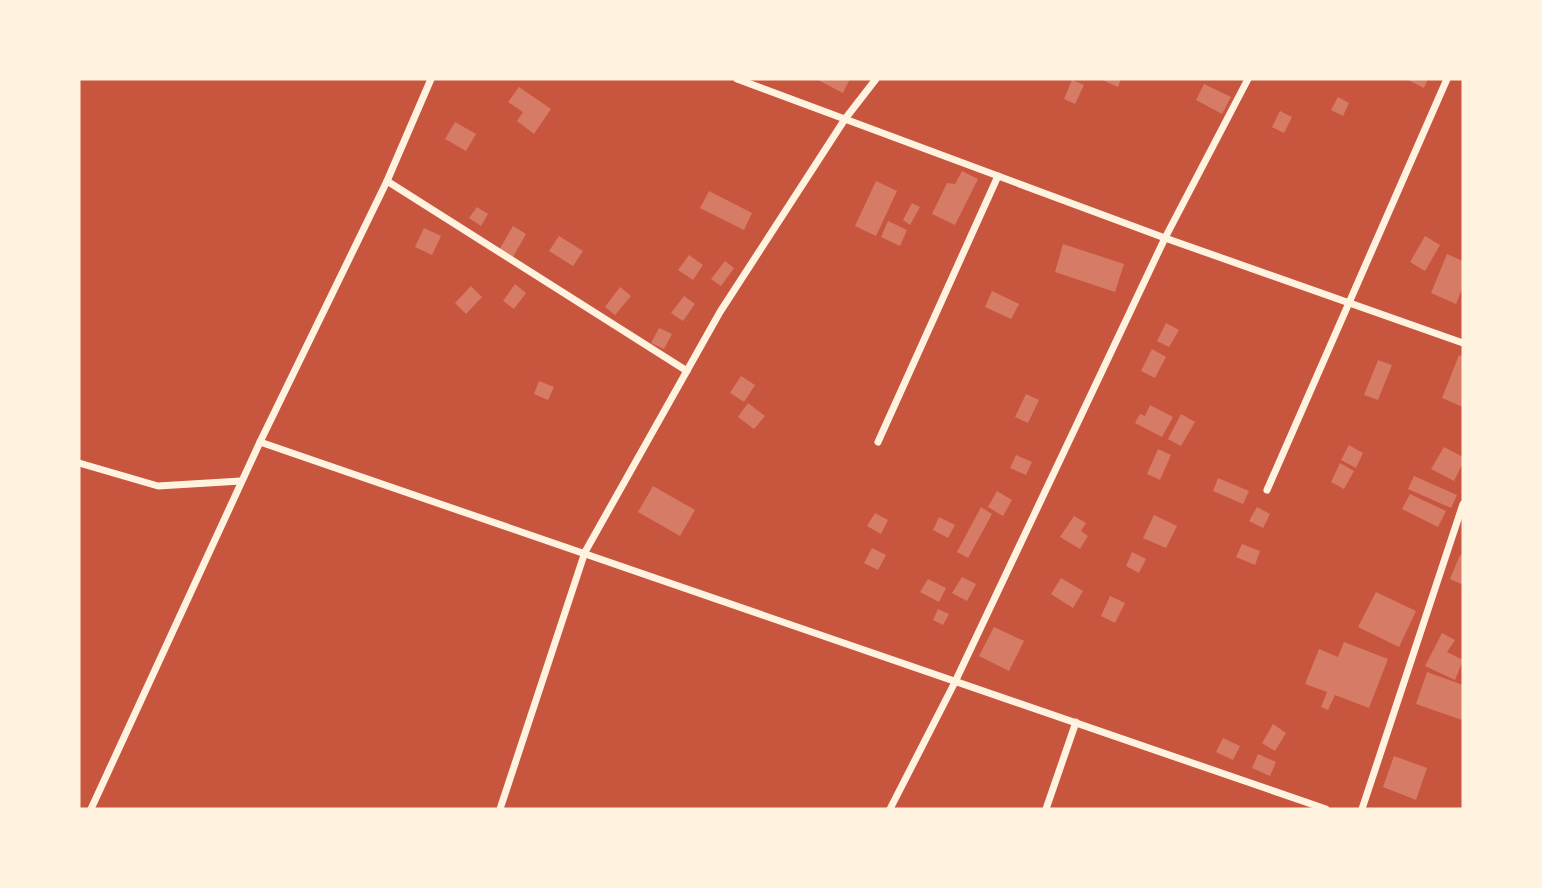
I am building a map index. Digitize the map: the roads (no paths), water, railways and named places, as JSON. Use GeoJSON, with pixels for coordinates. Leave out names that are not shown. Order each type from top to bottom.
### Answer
{"type":"FeatureCollection","features":[{"type":"Feature","properties":{"kind":"street"},"geometry":{"type":"LineString","coordinates":[[90,809],[260,442],[387,181],[431,79]]}},
{"type":"Feature","properties":{"kind":"street"},"geometry":{"type":"LineString","coordinates":[[737,79],[1165,238],[1463,343]]}},
{"type":"Feature","properties":{"kind":"street"},"geometry":{"type":"LineString","coordinates":[[500,809],[585,552],[720,312],[845,119],[876,79]]}},
{"type":"Feature","properties":{"kind":"street"},"geometry":{"type":"LineString","coordinates":[[890,809],[955,682],[1165,238],[1248,79]]}},
{"type":"Feature","properties":{"kind":"street"},"geometry":{"type":"LineString","coordinates":[[1267,490],[1447,79]]}},
{"type":"Feature","properties":{"kind":"street"},"geometry":{"type":"LineString","coordinates":[[878,442],[998,176]]}},
{"type":"Feature","properties":{"kind":"street"},"geometry":{"type":"LineString","coordinates":[[387,181],[687,371]]}},
{"type":"Feature","properties":{"kind":"street"},"geometry":{"type":"LineString","coordinates":[[260,442],[1326,809]]}},
{"type":"Feature","properties":{"kind":"street"},"geometry":{"type":"LineString","coordinates":[[79,463],[158,486],[242,481]]}},
{"type":"Feature","properties":{"kind":"street"},"geometry":{"type":"LineString","coordinates":[[1362,809],[1463,504]]}},
{"type":"Feature","properties":{"kind":"street"},"geometry":{"type":"LineString","coordinates":[[1046,809],[1076,722]]}}]}
